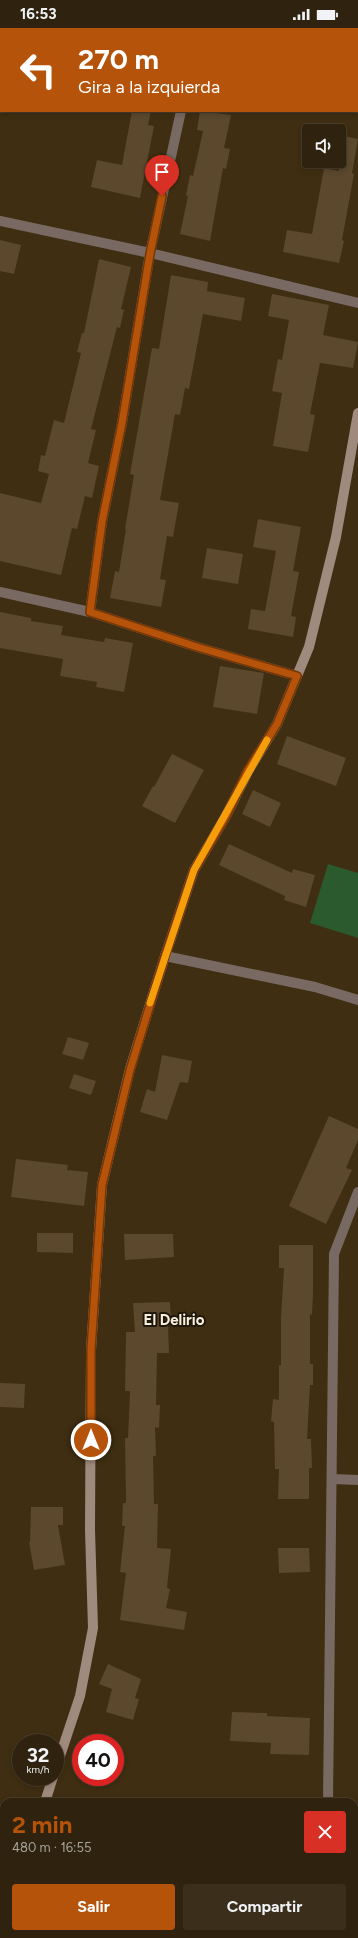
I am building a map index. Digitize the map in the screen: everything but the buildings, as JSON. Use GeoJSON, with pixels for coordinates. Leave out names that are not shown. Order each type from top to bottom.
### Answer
{"type":"FeatureCollection","features":[{"type":"Feature","properties":{"kind":"street"},"geometry":{"type":"LineString","coordinates":[[90,612],[102,522],[122,423],[150,254],[180,112]]}},
{"type":"Feature","properties":{"kind":"street"},"geometry":{"type":"LineString","coordinates":[[0,221],[150,254],[358,303]]}},
{"type":"Feature","properties":{"kind":"street"},"geometry":{"type":"LineString","coordinates":[[64,1744],[80,1696],[93,1628],[90,1530],[91,1350],[102,1185],[130,1070],[165,956],[194,870],[226,816],[248,770],[277,724],[309,647],[336,537],[358,413]]}},
{"type":"Feature","properties":{"kind":"street"},"geometry":{"type":"LineString","coordinates":[[0,592],[90,612],[197,647],[297,676]]}},
{"type":"Feature","properties":{"kind":"street"},"geometry":{"type":"LineString","coordinates":[[165,956],[315,987],[358,1000]]}},
{"type":"Feature","properties":{"kind":"street"},"geometry":{"type":"LineString","coordinates":[[328,1798],[333,1479],[334,1254],[358,1192]]}},
{"type":"Feature","properties":{"kind":"street"},"geometry":{"type":"LineString","coordinates":[[333,1479],[358,1480]]}},
{"type":"Feature","properties":{"kind":"street"},"geometry":{"type":"LineString","coordinates":[[46,1798],[50,1786]]}},
{"type":"Feature","properties":{"kind":"green space"},"geometry":{"type":"Polygon","coordinates":[[[328,864],[358,873],[358,938],[310,923],[328,864]]]}},
{"type":"Feature","properties":{"kind":"slow traffic"},"geometry":{"type":"LineString","coordinates":[[150,1003],[194,870],[226,816],[248,770],[267,740]]}},
{"type":"Feature","properties":{"kind":"district","name":"El Delirio"},"geometry":{"type":"Point","coordinates":[174,1320]}},
{"type":"Feature","properties":{"kind":"route"},"geometry":{"type":"LineString","coordinates":[[91,1440],[91,1350],[102,1185],[130,1070],[165,956],[194,870],[226,816],[248,770],[277,724],[297,676],[197,647],[90,612],[102,522],[122,423],[150,254],[162,196]]}}]}
